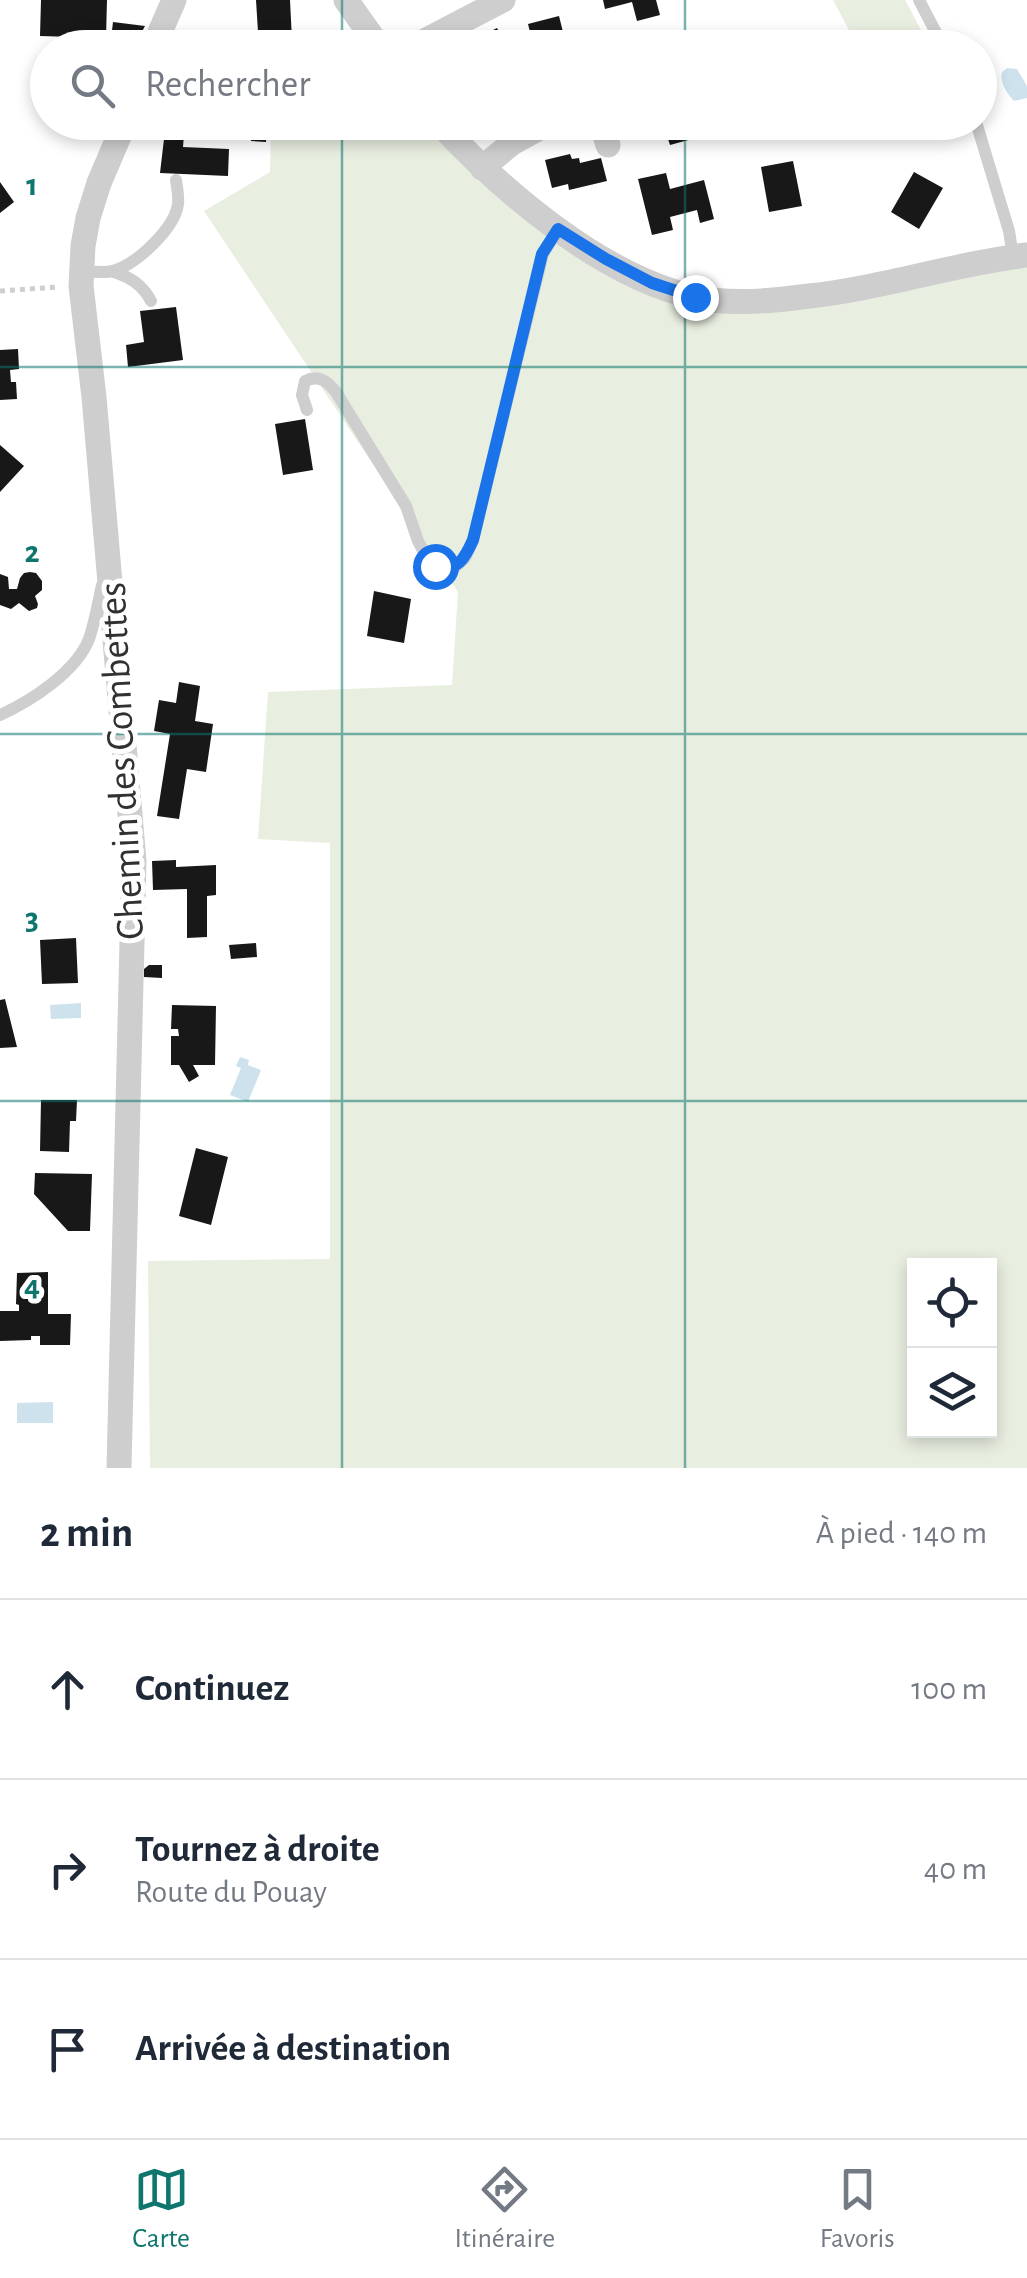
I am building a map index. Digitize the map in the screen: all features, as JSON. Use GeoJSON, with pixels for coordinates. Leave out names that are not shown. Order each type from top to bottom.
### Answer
{"type":"FeatureCollection","features":[{"type":"Feature","properties":{"kind":"street"},"geometry":{"type":"LineString","coordinates":[[161,30],[174,0]]}},
{"type":"Feature","properties":{"kind":"street"},"geometry":{"type":"LineString","coordinates":[[346,0],[367,30]]}},
{"type":"Feature","properties":{"kind":"street"},"geometry":{"type":"LineString","coordinates":[[446,30],[504,0]]}},
{"type":"Feature","properties":{"kind":"street","name":"Chemin des Combettes"},"geometry":{"type":"LineString","coordinates":[[117,140],[88,218],[81,278],[134,861],[119,1468]]}},
{"type":"Feature","properties":{"kind":"street"},"geometry":{"type":"LineString","coordinates":[[455,140],[482,168],[558,229],[652,283],[695,297],[735,302],[811,296],[1020,256]]}},
{"type":"Feature","properties":{"kind":"street"},"geometry":{"type":"LineString","coordinates":[[482,168],[517,140]]}},
{"type":"Feature","properties":{"kind":"lane"},"geometry":{"type":"LineString","coordinates":[[919,0],[935,30]]}},
{"type":"Feature","properties":{"kind":"lane"},"geometry":{"type":"LineString","coordinates":[[981,140],[1008,231],[1020,256]]}},
{"type":"Feature","properties":{"kind":"lane"},"geometry":{"type":"LineString","coordinates":[[81,278],[123,267],[145,251],[174,218],[179,198],[176,180]]}},
{"type":"Feature","properties":{"kind":"lane"},"geometry":{"type":"LineString","coordinates":[[306,410],[302,395],[305,380],[319,378],[328,383],[406,506],[428,560],[435,566],[454,568],[473,540],[542,254],[558,229]]}},
{"type":"Feature","properties":{"kind":"lane"},"geometry":{"type":"LineString","coordinates":[[111,271],[138,283],[151,301]]}},
{"type":"Feature","properties":{"kind":"lane"},"geometry":{"type":"LineString","coordinates":[[0,715],[26,703],[51,684],[83,651],[90,638],[104,574],[110,573]]}},
{"type":"Feature","properties":{"kind":"path"},"geometry":{"type":"LineString","coordinates":[[0,291],[81,278]]}},
{"type":"Feature","properties":{"kind":"shaded area"},"geometry":{"type":"Polygon","coordinates":[[[833,0],[905,0],[921,30],[849,30],[833,0]]]}},
{"type":"Feature","properties":{"kind":"shaded area"},"geometry":{"type":"Polygon","coordinates":[[[271,140],[452,140],[686,305],[1027,266],[1027,1468],[150,1468],[148,1261],[330,1259],[330,843],[258,839],[268,692],[452,685],[458,592],[204,211],[270,172],[271,140]]]}},
{"type":"Feature","properties":{"kind":"water"},"geometry":{"type":"Polygon","coordinates":[[[1007,68],[1017,69],[1027,86],[1027,98],[1014,101],[1009,95],[1001,76],[1007,68]]]}},
{"type":"Feature","properties":{"kind":"water"},"geometry":{"type":"Polygon","coordinates":[[[81,1003],[81,1018],[51,1019],[50,1005],[81,1003]]]}},
{"type":"Feature","properties":{"kind":"water"},"geometry":{"type":"Polygon","coordinates":[[[240,1057],[261,1070],[248,1102],[230,1095],[241,1068],[236,1066],[240,1057]]]}},
{"type":"Feature","properties":{"kind":"water"},"geometry":{"type":"Polygon","coordinates":[[[53,1402],[53,1423],[17,1423],[17,1403],[53,1402]]]}},
{"type":"Feature","properties":{"kind":"building"},"geometry":{"type":"Polygon","coordinates":[[[41,0],[107,0],[106,30],[40,30],[41,0]]]}},
{"type":"Feature","properties":{"kind":"building"},"geometry":{"type":"Polygon","coordinates":[[[256,0],[290,0],[292,30],[258,30],[256,0]]]}},
{"type":"Feature","properties":{"kind":"building"},"geometry":{"type":"Polygon","coordinates":[[[603,0],[656,0],[660,15],[637,21],[632,2],[605,9],[603,0]]]}},
{"type":"Feature","properties":{"kind":"building"},"geometry":{"type":"Polygon","coordinates":[[[559,16],[562,30],[530,30],[528,24],[559,16]]]}},
{"type":"Feature","properties":{"kind":"building"},"geometry":{"type":"Polygon","coordinates":[[[113,22],[145,26],[143,30],[112,30],[113,22]]]}},
{"type":"Feature","properties":{"kind":"building"},"geometry":{"type":"Polygon","coordinates":[[[164,140],[184,140],[183,147],[229,149],[228,176],[160,173],[164,140]]]}},
{"type":"Feature","properties":{"kind":"building"},"geometry":{"type":"Polygon","coordinates":[[[570,154],[572,159],[579,158],[580,163],[601,158],[607,181],[569,190],[568,184],[552,188],[545,160],[570,154]]]}},
{"type":"Feature","properties":{"kind":"building"},"geometry":{"type":"Polygon","coordinates":[[[793,161],[802,206],[769,212],[761,167],[793,161]]]}},
{"type":"Feature","properties":{"kind":"building"},"geometry":{"type":"Polygon","coordinates":[[[914,172],[943,188],[919,229],[891,212],[914,172]]]}},
{"type":"Feature","properties":{"kind":"building"},"geometry":{"type":"Polygon","coordinates":[[[666,173],[670,189],[704,180],[714,219],[700,223],[697,210],[670,217],[673,230],[652,235],[638,179],[666,173]]]}},
{"type":"Feature","properties":{"kind":"building"},"geometry":{"type":"Polygon","coordinates":[[[0,182],[14,202],[0,213],[0,182]]]}},
{"type":"Feature","properties":{"kind":"building"},"geometry":{"type":"Polygon","coordinates":[[[176,307],[183,360],[128,367],[126,345],[144,342],[140,311],[176,307]]]}},
{"type":"Feature","properties":{"kind":"building"},"geometry":{"type":"Polygon","coordinates":[[[18,349],[19,369],[10,370],[11,382],[16,382],[17,399],[0,400],[0,350],[18,349]]]}},
{"type":"Feature","properties":{"kind":"building"},"geometry":{"type":"Polygon","coordinates":[[[305,419],[313,470],[283,475],[275,424],[305,419]]]}},
{"type":"Feature","properties":{"kind":"building"},"geometry":{"type":"Polygon","coordinates":[[[0,445],[24,466],[0,492],[0,445]]]}},
{"type":"Feature","properties":{"kind":"building"},"geometry":{"type":"Polygon","coordinates":[[[30,572],[42,581],[42,590],[35,596],[37,608],[29,611],[19,603],[11,609],[0,605],[0,574],[8,577],[9,589],[17,589],[20,578],[30,572]]]}},
{"type":"Feature","properties":{"kind":"building"},"geometry":{"type":"Polygon","coordinates":[[[374,591],[411,599],[404,643],[367,636],[374,591]]]}},
{"type":"Feature","properties":{"kind":"building"},"geometry":{"type":"Polygon","coordinates":[[[179,682],[200,686],[195,721],[213,724],[206,772],[187,769],[179,819],[157,816],[170,734],[154,731],[159,700],[176,703],[179,682]]]}},
{"type":"Feature","properties":{"kind":"building"},"geometry":{"type":"Polygon","coordinates":[[[176,860],[176,867],[216,865],[216,895],[207,896],[207,937],[187,938],[187,889],[153,890],[152,861],[176,860]]]}},
{"type":"Feature","properties":{"kind":"building"},"geometry":{"type":"Polygon","coordinates":[[[76,938],[78,983],[42,984],[40,940],[76,938]]]}},
{"type":"Feature","properties":{"kind":"building"},"geometry":{"type":"Polygon","coordinates":[[[256,943],[257,957],[231,959],[229,945],[256,943]]]}},
{"type":"Feature","properties":{"kind":"building"},"geometry":{"type":"Polygon","coordinates":[[[162,965],[162,978],[144,977],[144,969],[162,965]]]}},
{"type":"Feature","properties":{"kind":"building"},"geometry":{"type":"Polygon","coordinates":[[[5,999],[17,1047],[0,1048],[0,1000],[5,999]]]}},
{"type":"Feature","properties":{"kind":"building"},"geometry":{"type":"Polygon","coordinates":[[[172,1005],[216,1006],[215,1065],[193,1065],[199,1076],[189,1082],[179,1065],[171,1065],[171,1036],[179,1036],[178,1029],[171,1029],[172,1005]]]}},
{"type":"Feature","properties":{"kind":"building"},"geometry":{"type":"Polygon","coordinates":[[[41,1100],[77,1100],[76,1121],[70,1121],[69,1152],[40,1151],[41,1100]]]}},
{"type":"Feature","properties":{"kind":"building"},"geometry":{"type":"Polygon","coordinates":[[[196,1148],[228,1157],[211,1225],[179,1216],[196,1148]]]}},
{"type":"Feature","properties":{"kind":"building"},"geometry":{"type":"Polygon","coordinates":[[[35,1173],[92,1174],[90,1231],[68,1231],[34,1194],[35,1173]]]}},
{"type":"Feature","properties":{"kind":"building"},"geometry":{"type":"Polygon","coordinates":[[[48,1272],[48,1314],[71,1314],[70,1345],[40,1345],[40,1336],[0,1341],[0,1311],[19,1311],[17,1273],[48,1272]]]}},
{"type":"Feature","properties":{"kind":"route"},"geometry":{"type":"LineString","coordinates":[[435,566],[454,568],[473,540],[542,254],[558,229],[652,283],[695,297]]}}]}
